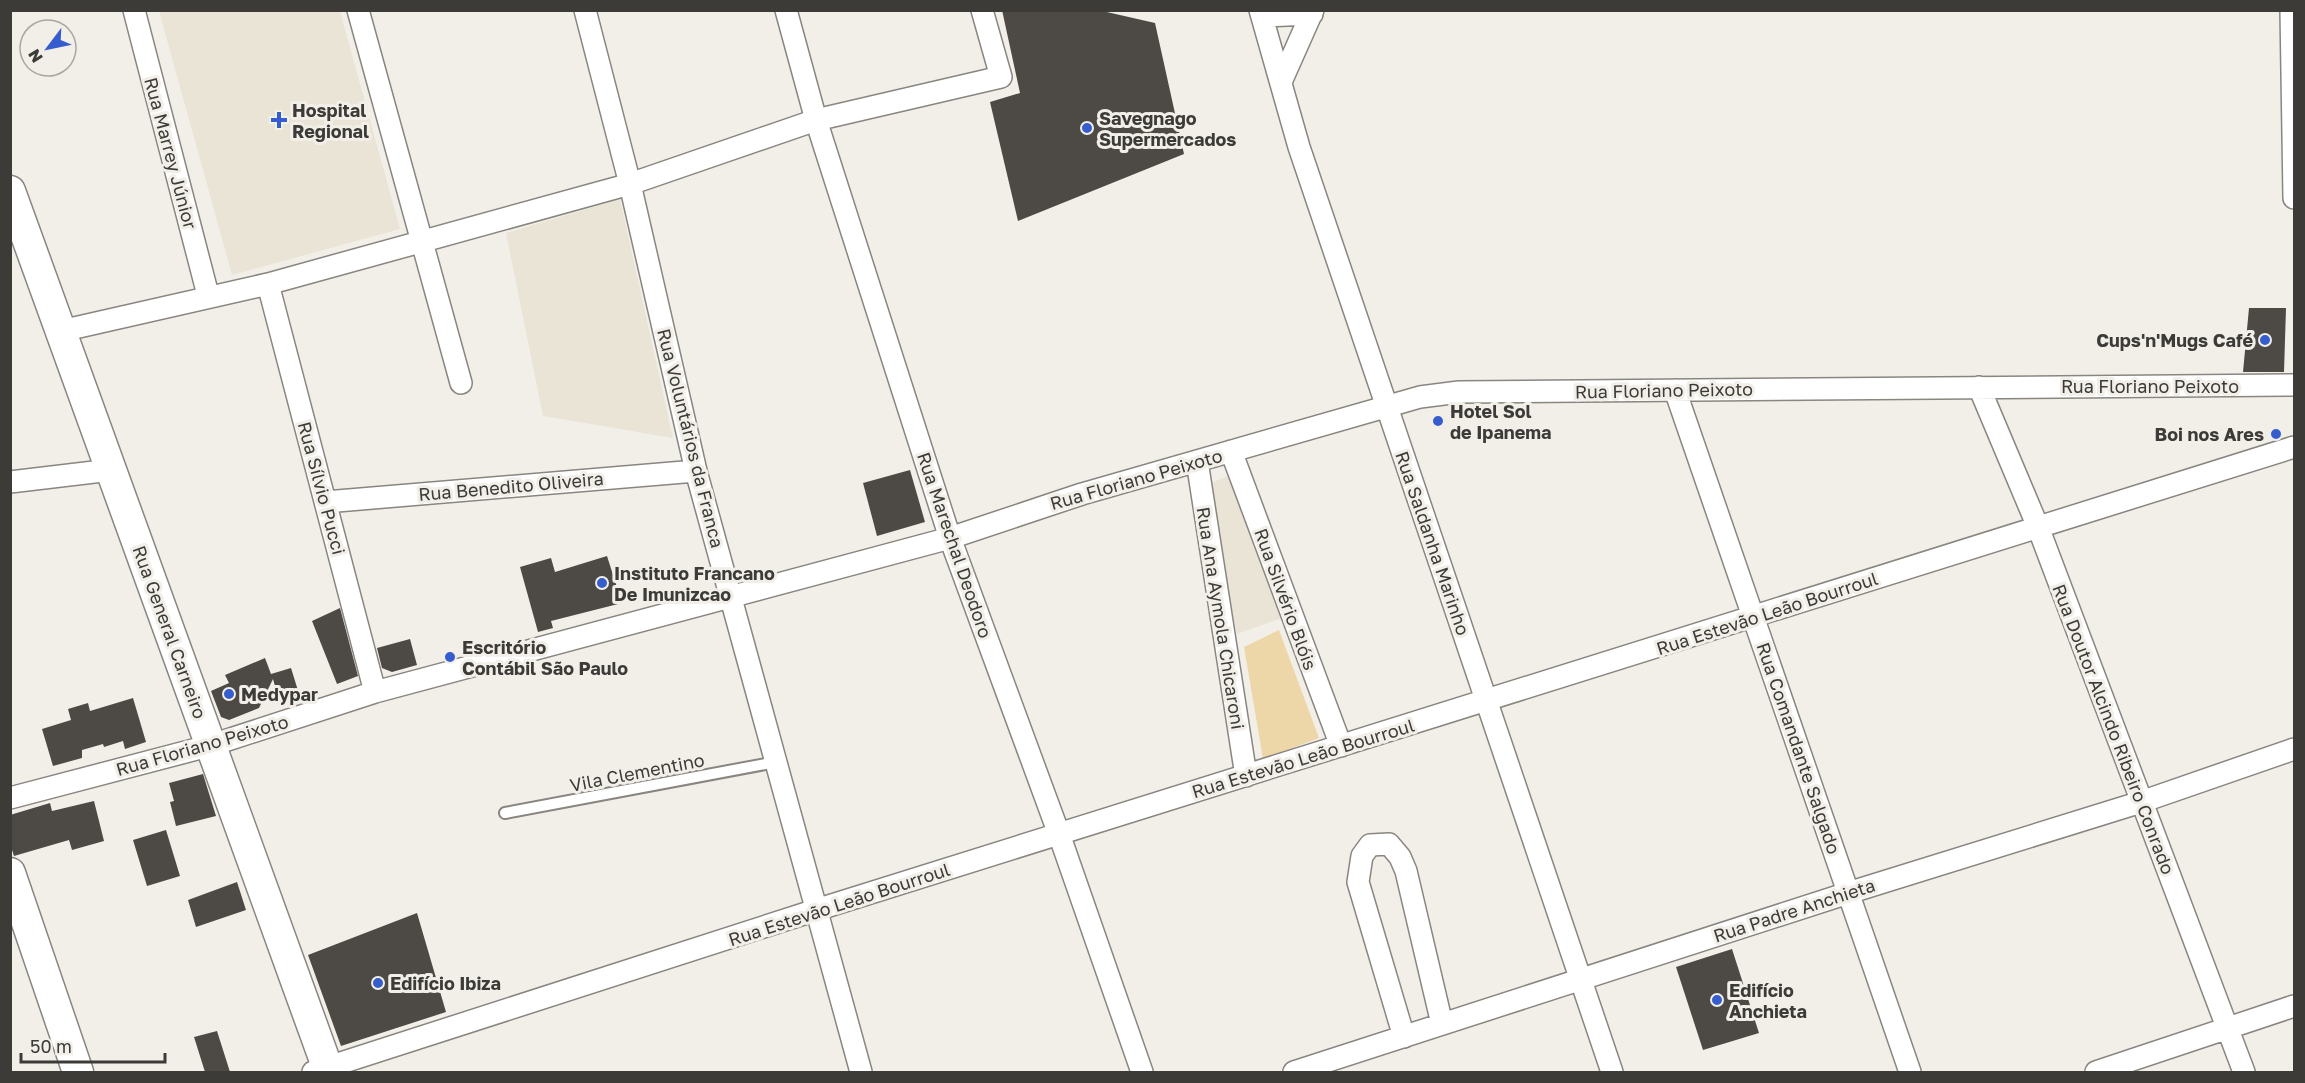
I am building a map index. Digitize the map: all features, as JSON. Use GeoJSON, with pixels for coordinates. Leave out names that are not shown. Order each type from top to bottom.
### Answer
{"type":"FeatureCollection","features":[{"type":"Feature","properties":{"kind":"street","name":"Rua Marrey Júnior"},"geometry":{"type":"LineString","coordinates":[[134,10],[208,295]]}},
{"type":"Feature","properties":{"kind":"street"},"geometry":{"type":"LineString","coordinates":[[358,10],[420,242],[461,382]]}},
{"type":"Feature","properties":{"kind":"street","name":"Rua Voluntários da Franca"},"geometry":{"type":"LineString","coordinates":[[585,10],[630,184],[696,471],[861,1072]]}},
{"type":"Feature","properties":{"kind":"street","name":"Rua Marechal Deodoro"},"geometry":{"type":"LineString","coordinates":[[786,10],[816,120],[950,538],[1059,834],[1142,1072]]}},
{"type":"Feature","properties":{"kind":"street"},"geometry":{"type":"LineString","coordinates":[[61,331],[208,295],[268,284],[630,184],[816,120],[1001,77],[982,10]]}},
{"type":"Feature","properties":{"kind":"street"},"geometry":{"type":"LineString","coordinates":[[2291,10],[2295,198]]}},
{"type":"Feature","properties":{"kind":"street"},"geometry":{"type":"LineString","coordinates":[[1261,14],[1313,12],[1281,82]]}},
{"type":"Feature","properties":{"kind":"street","name":"Rua Saldanha Marinho"},"geometry":{"type":"LineString","coordinates":[[1261,14],[1299,147],[1612,1072]]}},
{"type":"Feature","properties":{"kind":"street","name":"Rua General Carneiro"},"geometry":{"type":"LineString","coordinates":[[10,191],[212,745],[323,1071]]}},
{"type":"Feature","properties":{"kind":"street","name":"Rua Sílvio Pucci"},"geometry":{"type":"LineString","coordinates":[[268,284],[375,692]]}},
{"type":"Feature","properties":{"kind":"street","name":"Rua Floriano Peixoto"},"geometry":{"type":"LineString","coordinates":[[10,798],[212,745],[375,692],[950,538],[1082,494],[1420,397],[1459,392],[2295,386]]}},
{"type":"Feature","properties":{"kind":"street","name":"Rua Doutor Alcindo Ribeiro Conrado"},"geometry":{"type":"LineString","coordinates":[[1979,387],[2038,527],[2244,1072]]}},
{"type":"Feature","properties":{"kind":"street","name":"Rua Comandante Salgado"},"geometry":{"type":"LineString","coordinates":[[1675,390],[1910,1072]]}},
{"type":"Feature","properties":{"kind":"street","name":"Rua Estevão Leão Bourroul"},"geometry":{"type":"LineString","coordinates":[[323,1071],[816,910],[2295,447]]}},
{"type":"Feature","properties":{"kind":"street","name":"Rua Silvério Blóis"},"geometry":{"type":"LineString","coordinates":[[1231,451],[1341,746]]}},
{"type":"Feature","properties":{"kind":"street","name":"Rua Ana Aymola Chicaroni"},"geometry":{"type":"LineString","coordinates":[[1197,461],[1246,776]]}},
{"type":"Feature","properties":{"kind":"street"},"geometry":{"type":"LineString","coordinates":[[10,482],[111,470]]}},
{"type":"Feature","properties":{"kind":"street","name":"Rua Benedito Oliveira"},"geometry":{"type":"LineString","coordinates":[[326,502],[696,471]]}},
{"type":"Feature","properties":{"kind":"street","name":"Rua Padre Anchieta"},"geometry":{"type":"LineString","coordinates":[[1294,1072],[1848,893],[2141,802],[2295,749]]}},
{"type":"Feature","properties":{"kind":"street"},"geometry":{"type":"LineString","coordinates":[[1404,1037],[1359,882],[1362,856],[1370,845],[1389,844],[1400,857],[1406,871],[1442,1024]]}},
{"type":"Feature","properties":{"kind":"street"},"geometry":{"type":"LineString","coordinates":[[10,873],[78,1072]]}},
{"type":"Feature","properties":{"kind":"street"},"geometry":{"type":"LineString","coordinates":[[2096,1072],[2229,1030],[2295,1006]]}},
{"type":"Feature","properties":{"kind":"lane","name":"Vila Clementino"},"geometry":{"type":"LineString","coordinates":[[505,813],[776,762]]}},
{"type":"Feature","properties":{"kind":"shaded area","name":"Hospital Regional"},"geometry":{"type":"Polygon","coordinates":[[[159,11],[340,11],[400,229],[232,275],[159,11]]]}},
{"type":"Feature","properties":{"kind":"shaded area"},"geometry":{"type":"Polygon","coordinates":[[[620,199],[673,438],[543,416],[506,233],[620,199]]]}},
{"type":"Feature","properties":{"kind":"shaded area"},"geometry":{"type":"Polygon","coordinates":[[[1228,476],[1282,618],[1237,634],[1206,485],[1228,476]]]}},
{"type":"Feature","properties":{"kind":"shaded area"},"geometry":{"type":"Polygon","coordinates":[[[1279,630],[1319,738],[1263,759],[1244,647],[1279,630]]]}},
{"type":"Feature","properties":{"kind":"building","name":"Savegnago Supermercados"},"geometry":{"type":"Polygon","coordinates":[[[1002,10],[1098,10],[1155,23],[1184,154],[1018,221],[990,102],[1020,93],[1002,10]]]}},
{"type":"Feature","properties":{"kind":"building","name":"Cups'n'Mugs Café"},"geometry":{"type":"Polygon","coordinates":[[[2249,308],[2286,308],[2284,372],[2243,372],[2249,308]]]}},
{"type":"Feature","properties":{"kind":"building"},"geometry":{"type":"Polygon","coordinates":[[[910,470],[925,522],[877,536],[863,483],[910,470]]]}},
{"type":"Feature","properties":{"kind":"building"},"geometry":{"type":"Polygon","coordinates":[[[607,556],[622,603],[551,621],[553,628],[538,632],[520,567],[551,558],[555,572],[607,556]]]}},
{"type":"Feature","properties":{"kind":"building"},"geometry":{"type":"Polygon","coordinates":[[[340,608],[358,676],[337,684],[312,621],[340,608]]]}},
{"type":"Feature","properties":{"kind":"building"},"geometry":{"type":"Polygon","coordinates":[[[410,639],[417,665],[392,672],[382,668],[377,648],[410,639]]]}},
{"type":"Feature","properties":{"kind":"building"},"geometry":{"type":"Polygon","coordinates":[[[265,658],[271,674],[291,668],[300,697],[280,704],[273,679],[259,708],[229,720],[221,717],[211,691],[229,683],[225,675],[265,658]]]}},
{"type":"Feature","properties":{"kind":"building"},"geometry":{"type":"Polygon","coordinates":[[[133,698],[146,742],[125,749],[123,741],[104,747],[103,744],[82,750],[82,758],[53,766],[42,729],[71,720],[68,709],[88,703],[90,711],[133,698]]]}},
{"type":"Feature","properties":{"kind":"building"},"geometry":{"type":"Polygon","coordinates":[[[203,774],[216,816],[176,826],[170,802],[174,801],[169,783],[203,774]]]}},
{"type":"Feature","properties":{"kind":"building"},"geometry":{"type":"Polygon","coordinates":[[[94,801],[104,841],[72,850],[69,840],[14,856],[10,844],[10,815],[50,803],[52,811],[94,801]]]}},
{"type":"Feature","properties":{"kind":"building"},"geometry":{"type":"Polygon","coordinates":[[[166,830],[180,876],[147,886],[133,840],[166,830]]]}},
{"type":"Feature","properties":{"kind":"building"},"geometry":{"type":"Polygon","coordinates":[[[237,882],[246,910],[196,927],[188,900],[237,882]]]}},
{"type":"Feature","properties":{"kind":"building","name":"Edifício Ibiza"},"geometry":{"type":"Polygon","coordinates":[[[417,913],[446,1012],[341,1046],[308,955],[417,913]]]}},
{"type":"Feature","properties":{"kind":"building","name":"Edifício Anchieta"},"geometry":{"type":"Polygon","coordinates":[[[1732,949],[1759,1033],[1703,1050],[1676,967],[1732,949]]]}},
{"type":"Feature","properties":{"kind":"building"},"geometry":{"type":"Polygon","coordinates":[[[217,1031],[230,1072],[205,1072],[194,1037],[217,1031]]]}},
{"type":"Feature","properties":{"kind":"place","name":"Hospital Regional"},"geometry":{"type":"Point","coordinates":[279,120]}},
{"type":"Feature","properties":{"kind":"place","name":"Savegnago Supermercados"},"geometry":{"type":"Point","coordinates":[1087,128]}},
{"type":"Feature","properties":{"kind":"place","name":"Cups'n'Mugs Café"},"geometry":{"type":"Point","coordinates":[2265,340]}},
{"type":"Feature","properties":{"kind":"place","name":"Hotel Sol de Ipanema"},"geometry":{"type":"Point","coordinates":[1438,421]}},
{"type":"Feature","properties":{"kind":"place","name":"Boi nos Ares"},"geometry":{"type":"Point","coordinates":[2276,434]}},
{"type":"Feature","properties":{"kind":"place","name":"Instituto Francano De Imunizcao"},"geometry":{"type":"Point","coordinates":[602,583]}},
{"type":"Feature","properties":{"kind":"place","name":"Escritório Contábil São Paulo"},"geometry":{"type":"Point","coordinates":[450,657]}},
{"type":"Feature","properties":{"kind":"place","name":"Medypar"},"geometry":{"type":"Point","coordinates":[229,694]}},
{"type":"Feature","properties":{"kind":"place","name":"Edifício Ibiza"},"geometry":{"type":"Point","coordinates":[378,983]}},
{"type":"Feature","properties":{"kind":"place","name":"Edifício Anchieta"},"geometry":{"type":"Point","coordinates":[1717,1000]}}]}
